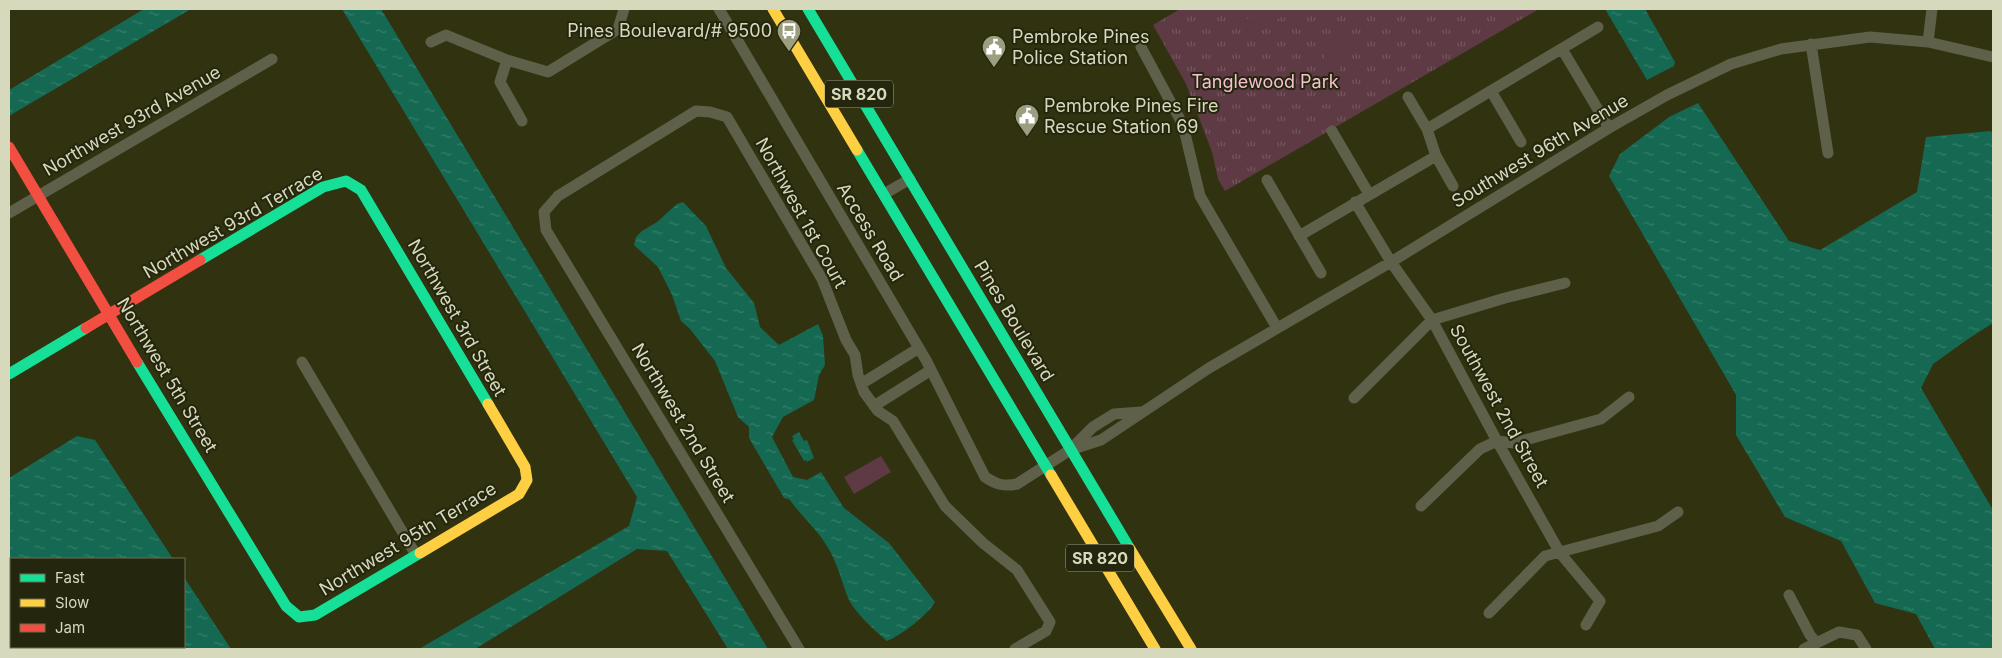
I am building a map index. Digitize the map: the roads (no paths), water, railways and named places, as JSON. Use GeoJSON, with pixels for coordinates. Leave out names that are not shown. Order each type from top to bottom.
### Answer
{"type":"FeatureCollection","features":[{"type":"Feature","properties":{"kind":"main road","name":"SR 820"},"geometry":{"type":"LineString","coordinates":[[773,9],[1155,649]]}},
{"type":"Feature","properties":{"kind":"main road","name":"Pines Boulevard"},"geometry":{"type":"LineString","coordinates":[[808,9],[1070,450],[1191,649]]}},
{"type":"Feature","properties":{"kind":"main road","name":"Northwest 5th Street"},"geometry":{"type":"LineString","coordinates":[[9,147],[286,606],[300,617]]}},
{"type":"Feature","properties":{"kind":"main road","name":"Northwest 93rd Terrace"},"geometry":{"type":"LineString","coordinates":[[9,374],[323,187],[346,181]]}},
{"type":"Feature","properties":{"kind":"main road","name":"Northwest 3rd Street"},"geometry":{"type":"LineString","coordinates":[[346,181],[361,190],[524,468],[528,480]]}},
{"type":"Feature","properties":{"kind":"main road","name":"Northwest 95th Terrace"},"geometry":{"type":"LineString","coordinates":[[300,617],[316,614],[520,494],[528,480]]}},
{"type":"Feature","properties":{"kind":"main road"},"geometry":{"type":"LineString","coordinates":[[1128,603],[1162,638]]}},
{"type":"Feature","properties":{"kind":"street"},"geometry":{"type":"LineString","coordinates":[[431,42],[446,35],[506,60],[548,72],[618,29],[624,9]]}},
{"type":"Feature","properties":{"kind":"street","name":"Access Road"},"geometry":{"type":"LineString","coordinates":[[719,9],[919,348],[985,477]]}},
{"type":"Feature","properties":{"kind":"street"},"geometry":{"type":"LineString","coordinates":[[1928,42],[1932,9]]}},
{"type":"Feature","properties":{"kind":"street"},"geometry":{"type":"LineString","coordinates":[[1427,129],[1598,27]]}},
{"type":"Feature","properties":{"kind":"street","name":"Southwest 96th Avenue"},"geometry":{"type":"LineString","coordinates":[[985,477],[998,484],[1007,486],[1017,484],[1070,450],[1093,427],[1114,414],[1143,412],[1209,368],[1391,262],[1609,128],[1667,95],[1731,64],[1811,44],[1870,37],[1928,42],[1993,57]]}},
{"type":"Feature","properties":{"kind":"street"},"geometry":{"type":"LineString","coordinates":[[1811,44],[1828,154]]}},
{"type":"Feature","properties":{"kind":"street"},"geometry":{"type":"LineString","coordinates":[[1141,47],[1183,125],[1200,196],[1277,328]]}},
{"type":"Feature","properties":{"kind":"street"},"geometry":{"type":"LineString","coordinates":[[1562,49],[1609,128]]}},
{"type":"Feature","properties":{"kind":"street","name":"Northwest 93rd Avenue"},"geometry":{"type":"LineString","coordinates":[[9,213],[272,59]]}},
{"type":"Feature","properties":{"kind":"street"},"geometry":{"type":"LineString","coordinates":[[506,60],[500,82],[522,121]]}},
{"type":"Feature","properties":{"kind":"street"},"geometry":{"type":"LineString","coordinates":[[1491,91],[1521,142]]}},
{"type":"Feature","properties":{"kind":"street"},"geometry":{"type":"LineString","coordinates":[[1408,97],[1427,129],[1436,156],[1453,186]]}},
{"type":"Feature","properties":{"kind":"street","name":"Northwest 1st Court"},"geometry":{"type":"LineString","coordinates":[[544,212],[558,196],[696,111],[720,113],[727,118],[822,279],[846,340],[855,355],[864,392],[878,411],[893,421],[946,506],[983,543],[1018,570],[1050,622],[1046,631],[1015,649]]}},
{"type":"Feature","properties":{"kind":"street"},"geometry":{"type":"LineString","coordinates":[[1332,131],[1369,194]]}},
{"type":"Feature","properties":{"kind":"street"},"geometry":{"type":"LineString","coordinates":[[1299,236],[1436,156]]}},
{"type":"Feature","properties":{"kind":"street"},"geometry":{"type":"LineString","coordinates":[[884,194],[910,179]]}},
{"type":"Feature","properties":{"kind":"street"},"geometry":{"type":"LineString","coordinates":[[1267,180],[1321,273]]}},
{"type":"Feature","properties":{"kind":"street","name":"Southwest 2nd Street"},"geometry":{"type":"LineString","coordinates":[[1355,202],[1391,262],[1432,320],[1497,442],[1560,553],[1600,601],[1586,625]]}},
{"type":"Feature","properties":{"kind":"street","name":"Northwest 2nd Street"},"geometry":{"type":"LineString","coordinates":[[544,212],[546,230],[799,649]]}},
{"type":"Feature","properties":{"kind":"street"},"geometry":{"type":"LineString","coordinates":[[1354,398],[1432,320],[1505,298],[1565,283]]}},
{"type":"Feature","properties":{"kind":"street"},"geometry":{"type":"LineString","coordinates":[[861,384],[919,348]]}},
{"type":"Feature","properties":{"kind":"street"},"geometry":{"type":"LineString","coordinates":[[302,362],[416,555]]}},
{"type":"Feature","properties":{"kind":"street"},"geometry":{"type":"LineString","coordinates":[[874,406],[931,370]]}},
{"type":"Feature","properties":{"kind":"street"},"geometry":{"type":"LineString","coordinates":[[1421,506],[1480,448],[1497,442],[1514,443],[1601,419],[1629,398]]}},
{"type":"Feature","properties":{"kind":"street"},"geometry":{"type":"LineString","coordinates":[[1489,613],[1545,556],[1658,526],[1678,512]]}},
{"type":"Feature","properties":{"kind":"street"},"geometry":{"type":"LineString","coordinates":[[1789,595],[1810,635],[1816,642]]}},
{"type":"Feature","properties":{"kind":"street"},"geometry":{"type":"LineString","coordinates":[[1804,649],[1839,632],[1857,635],[1866,649]]}},
{"type":"Feature","properties":{"kind":"water"},"geometry":{"type":"Polygon","coordinates":[[[144,9],[191,9],[9,116],[9,90],[144,9]]]}},
{"type":"Feature","properties":{"kind":"water"},"geometry":{"type":"Polygon","coordinates":[[[342,9],[381,9],[768,649],[728,649],[667,551],[637,549],[475,649],[419,649],[629,526],[637,497],[342,9]]]}},
{"type":"Feature","properties":{"kind":"water"},"geometry":{"type":"Polygon","coordinates":[[[1605,9],[1645,9],[1675,62],[1674,66],[1647,80],[1605,9]]]}},
{"type":"Feature","properties":{"kind":"water"},"geometry":{"type":"Polygon","coordinates":[[[1698,103],[1789,241],[1820,250],[1917,192],[1926,137],[1990,131],[1993,133],[1993,323],[1933,364],[1921,388],[1993,510],[1993,649],[1935,649],[1916,614],[1875,603],[1841,541],[1785,517],[1736,435],[1736,395],[1609,176],[1620,154],[1669,117],[1698,103]]]}},
{"type":"Feature","properties":{"kind":"water"},"geometry":{"type":"Polygon","coordinates":[[[683,202],[706,226],[726,268],[754,303],[760,327],[779,345],[818,324],[823,336],[825,365],[819,375],[814,400],[783,417],[772,437],[793,477],[807,480],[821,472],[844,508],[889,543],[935,602],[921,618],[906,630],[887,641],[865,621],[851,604],[826,544],[789,499],[784,498],[749,438],[749,427],[738,417],[715,361],[690,329],[681,321],[672,295],[658,267],[634,245],[636,237],[642,231],[657,222],[677,204],[683,202]]]}},
{"type":"Feature","properties":{"kind":"water"},"geometry":{"type":"Polygon","coordinates":[[[799,432],[804,441],[807,440],[814,458],[807,462],[806,460],[804,461],[792,440],[794,439],[792,436],[799,432]]]}},
{"type":"Feature","properties":{"kind":"water"},"geometry":{"type":"Polygon","coordinates":[[[77,436],[95,440],[172,558],[10,558],[10,648],[185,648],[185,579],[231,649],[9,649],[9,478],[77,436]]]}},
{"type":"Feature","properties":{"kind":"place","name":"Pines Boulevard/# 9500"},"geometry":{"type":"Point","coordinates":[789,52]}},
{"type":"Feature","properties":{"kind":"place","name":"Pembroke Pines Police Station"},"geometry":{"type":"Point","coordinates":[994,68]}},
{"type":"Feature","properties":{"kind":"place","name":"Pembroke Pines Fire Rescue Station 69"},"geometry":{"type":"Point","coordinates":[1027,137]}},
{"type":"Feature","properties":{"kind":"park label","name":"Tanglewood Park"},"geometry":{"type":"Point","coordinates":[1265,82]}}]}
